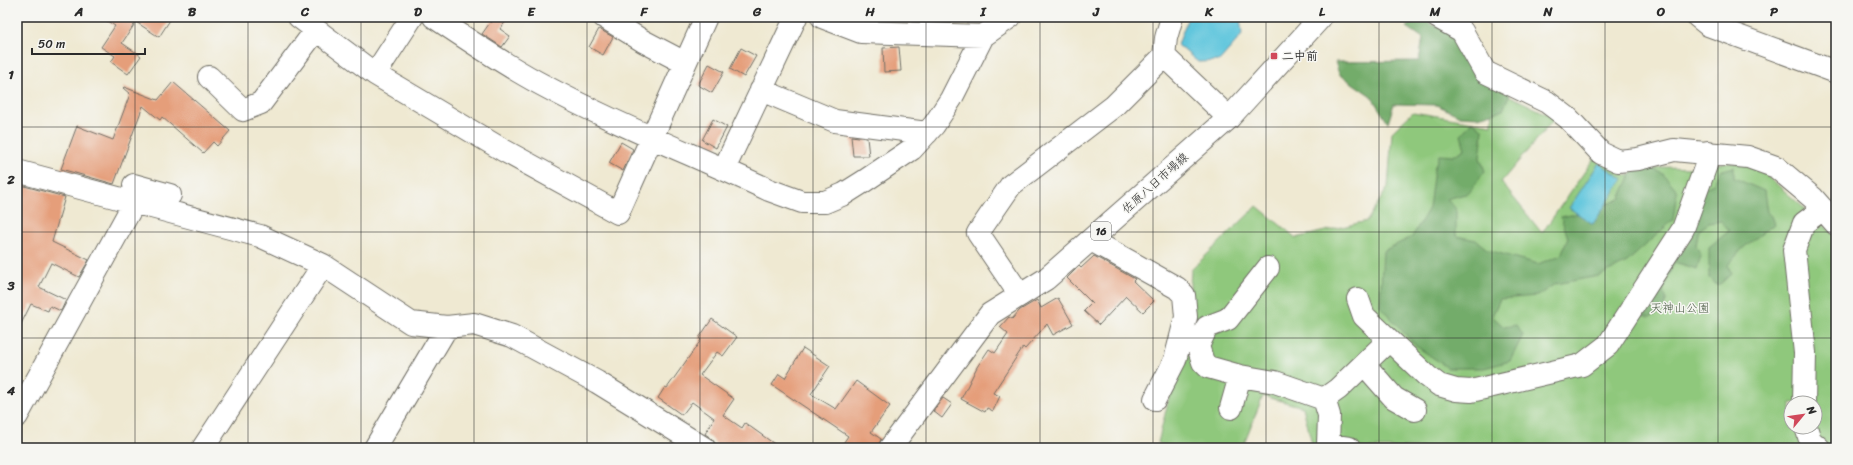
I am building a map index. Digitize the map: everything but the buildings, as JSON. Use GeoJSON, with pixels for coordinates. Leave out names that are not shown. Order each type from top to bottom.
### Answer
{"type":"FeatureCollection","features":[{"type":"Feature","properties":{"kind":"street"},"geometry":{"type":"LineString","coordinates":[[375,74],[412,17]]}},
{"type":"Feature","properties":{"kind":"street"},"geometry":{"type":"LineString","coordinates":[[434,17],[536,82],[651,137],[802,202],[825,202],[844,194],[912,149],[951,99],[983,36],[1010,17]]}},
{"type":"Feature","properties":{"kind":"street"},"geometry":{"type":"LineString","coordinates":[[604,17],[643,41],[685,62]]}},
{"type":"Feature","properties":{"kind":"street"},"geometry":{"type":"LineString","coordinates":[[208,77],[243,110],[261,103],[308,23],[375,74],[503,150],[618,213],[706,17]]}},
{"type":"Feature","properties":{"kind":"street"},"geometry":{"type":"LineString","coordinates":[[724,169],[796,17]]}},
{"type":"Feature","properties":{"kind":"street"},"geometry":{"type":"LineString","coordinates":[[822,17],[861,32],[983,36]]}},
{"type":"Feature","properties":{"kind":"street"},"geometry":{"type":"LineString","coordinates":[[1020,295],[978,234],[1011,185],[1114,106],[1164,56],[1166,38],[1172,17]]}},
{"type":"Feature","properties":{"kind":"street","name":"佐原八日市場線"},"geometry":{"type":"LineString","coordinates":[[890,448],[990,314],[1046,279],[1229,118],[1321,17]]}},
{"type":"Feature","properties":{"kind":"street"},"geometry":{"type":"LineString","coordinates":[[1437,17],[1462,31],[1485,72],[1547,102],[1568,118],[1601,152],[1618,161],[1638,160],[1674,150],[1708,152],[1748,157],[1776,167],[1813,198],[1830,217],[1804,223],[1794,250],[1805,353],[1804,395]]}},
{"type":"Feature","properties":{"kind":"street"},"geometry":{"type":"LineString","coordinates":[[1698,17],[1708,25],[1836,72]]}},
{"type":"Feature","properties":{"kind":"street"},"geometry":{"type":"LineString","coordinates":[[1164,56],[1229,118]]}},
{"type":"Feature","properties":{"kind":"street"},"geometry":{"type":"LineString","coordinates":[[761,90],[835,121],[926,132]]}},
{"type":"Feature","properties":{"kind":"street"},"geometry":{"type":"LineString","coordinates":[[1358,298],[1364,316],[1439,385],[1456,390],[1471,391],[1582,365],[1608,344],[1683,229],[1706,165],[1708,152]]}},
{"type":"Feature","properties":{"kind":"street"},"geometry":{"type":"LineString","coordinates":[[17,171],[134,194],[260,236],[323,266],[411,323],[447,327],[474,324],[512,336],[597,382],[695,445]]}},
{"type":"Feature","properties":{"kind":"street"},"geometry":{"type":"LineString","coordinates":[[134,194],[170,195]]}},
{"type":"Feature","properties":{"kind":"street"},"geometry":{"type":"LineString","coordinates":[[17,416],[134,194]]}},
{"type":"Feature","properties":{"kind":"street"},"geometry":{"type":"LineString","coordinates":[[1091,240],[1177,288],[1184,295],[1186,316],[1175,360],[1155,399]]}},
{"type":"Feature","properties":{"kind":"street"},"geometry":{"type":"LineString","coordinates":[[203,448],[323,266]]}},
{"type":"Feature","properties":{"kind":"street"},"geometry":{"type":"LineString","coordinates":[[1268,268],[1228,319],[1206,327],[1198,346],[1203,362],[1208,367],[1240,376],[1275,382],[1324,399]]}},
{"type":"Feature","properties":{"kind":"street"},"geometry":{"type":"LineString","coordinates":[[380,446],[447,327]]}},
{"type":"Feature","properties":{"kind":"street"},"geometry":{"type":"LineString","coordinates":[[1324,399],[1338,389],[1389,340]]}},
{"type":"Feature","properties":{"kind":"street"},"geometry":{"type":"LineString","coordinates":[[1175,360],[1193,366],[1203,362]]}},
{"type":"Feature","properties":{"kind":"street"},"geometry":{"type":"LineString","coordinates":[[1364,364],[1394,398],[1414,410]]}},
{"type":"Feature","properties":{"kind":"street"},"geometry":{"type":"LineString","coordinates":[[1232,408],[1240,376]]}},
{"type":"Feature","properties":{"kind":"street"},"geometry":{"type":"LineString","coordinates":[[1324,399],[1329,415],[1328,446],[1344,446],[1350,448]]}},
{"type":"Feature","properties":{"kind":"street"},"geometry":{"type":"LineString","coordinates":[[1808,435],[1810,440],[1819,448]]}},
{"type":"Feature","properties":{"kind":"green space"},"geometry":{"type":"Polygon","coordinates":[[[1418,17],[1432,25],[1448,28],[1510,93],[1503,110],[1478,117],[1460,116],[1437,105],[1394,104],[1388,123],[1371,96],[1339,74],[1335,62],[1419,61],[1423,38],[1407,27],[1418,17]]]}},
{"type":"Feature","properties":{"kind":"green space","name":"天神山公園"},"geometry":{"type":"Polygon","coordinates":[[[1494,88],[1555,118],[1501,182],[1542,233],[1594,158],[1626,176],[1662,167],[1693,168],[1727,162],[1756,166],[1836,236],[1836,448],[1313,448],[1303,407],[1263,396],[1242,448],[1174,448],[1158,443],[1188,318],[1191,270],[1257,206],[1296,238],[1367,221],[1388,187],[1392,132],[1413,112],[1492,125],[1494,88]]]}},
{"type":"Feature","properties":{"kind":"green space"},"geometry":{"type":"Polygon","coordinates":[[[1472,121],[1483,130],[1480,158],[1485,171],[1469,193],[1447,199],[1456,209],[1456,236],[1476,240],[1488,250],[1538,264],[1561,255],[1568,238],[1561,217],[1591,211],[1620,199],[1634,168],[1645,165],[1663,174],[1677,190],[1673,220],[1627,262],[1599,276],[1555,284],[1537,296],[1500,299],[1492,316],[1504,327],[1516,325],[1523,335],[1510,361],[1484,368],[1448,368],[1416,346],[1380,306],[1383,251],[1412,237],[1429,208],[1434,169],[1439,155],[1453,156],[1465,149],[1461,135],[1472,121]]]}},
{"type":"Feature","properties":{"kind":"green space"},"geometry":{"type":"Polygon","coordinates":[[[1734,167],[1734,178],[1764,191],[1767,212],[1771,216],[1774,224],[1743,248],[1728,265],[1731,274],[1718,286],[1709,278],[1709,247],[1729,231],[1721,221],[1709,223],[1699,230],[1696,245],[1701,255],[1697,269],[1674,262],[1663,291],[1667,300],[1661,313],[1649,317],[1639,314],[1701,190],[1713,184],[1720,171],[1734,167]]]}},
{"type":"Feature","properties":{"kind":"water"},"geometry":{"type":"Polygon","coordinates":[[[1188,17],[1240,17],[1242,35],[1219,61],[1198,62],[1178,45],[1188,17]]]}},
{"type":"Feature","properties":{"kind":"water"},"geometry":{"type":"Polygon","coordinates":[[[1599,163],[1623,179],[1593,224],[1569,208],[1599,163]]]}},
{"type":"Feature","properties":{"kind":"place","name":"二中前"},"geometry":{"type":"Point","coordinates":[1274,56]}}]}
